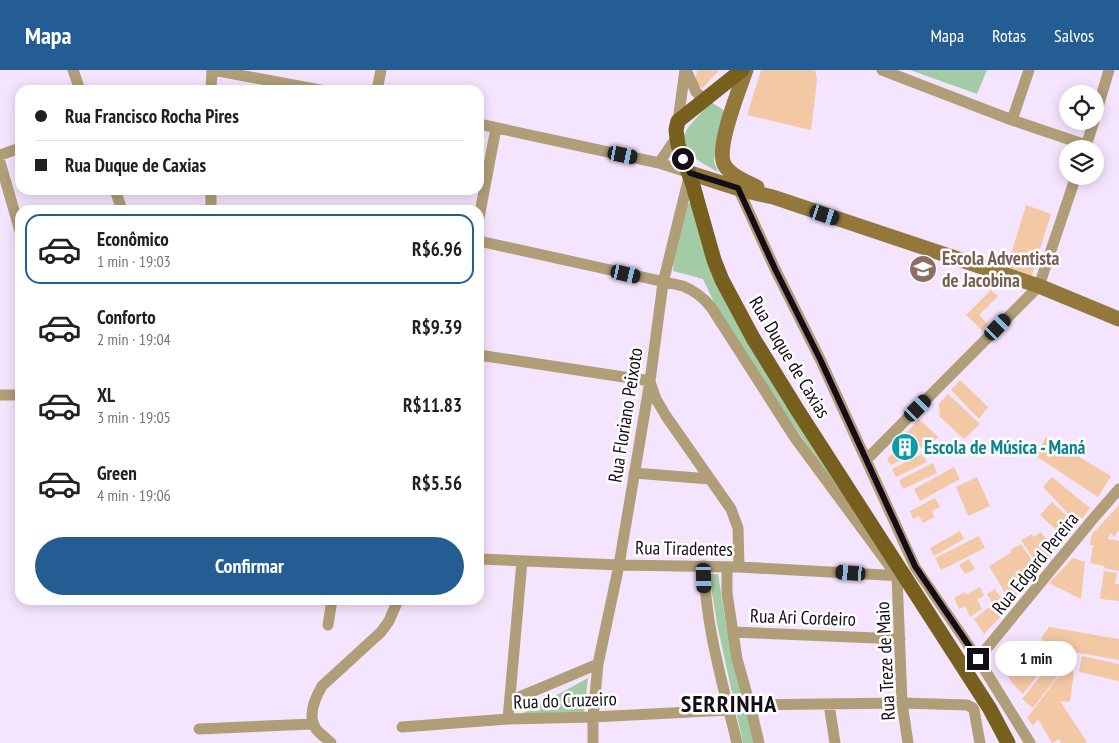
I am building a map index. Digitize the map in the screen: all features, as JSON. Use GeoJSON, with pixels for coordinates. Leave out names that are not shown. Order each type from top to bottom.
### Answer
{"type":"FeatureCollection","features":[{"type":"Feature","properties":{"kind":"main road"},"geometry":{"type":"LineString","coordinates":[[676,138],[678,121],[742,70]]}},
{"type":"Feature","properties":{"kind":"main road","name":"Rua Duque de Caxias"},"geometry":{"type":"LineString","coordinates":[[676,138],[691,177],[714,260],[722,280],[753,338],[905,573],[990,709],[1008,743]]}},
{"type":"Feature","properties":{"kind":"street"},"geometry":{"type":"LineString","coordinates":[[73,70],[78,85]]}},
{"type":"Feature","properties":{"kind":"street"},"geometry":{"type":"LineString","coordinates":[[211,85],[212,70],[293,85]]}},
{"type":"Feature","properties":{"kind":"street"},"geometry":{"type":"LineString","coordinates":[[378,85],[381,70]]}},
{"type":"Feature","properties":{"kind":"street"},"geometry":{"type":"LineString","coordinates":[[686,70],[696,92],[705,100]]}},
{"type":"Feature","properties":{"kind":"street"},"geometry":{"type":"LineString","coordinates":[[678,121],[686,70]]}},
{"type":"Feature","properties":{"kind":"street"},"geometry":{"type":"LineString","coordinates":[[746,70],[723,143],[722,159],[725,167],[734,174],[773,197]]}},
{"type":"Feature","properties":{"kind":"street"},"geometry":{"type":"LineString","coordinates":[[882,70],[1067,140]]}},
{"type":"Feature","properties":{"kind":"street"},"geometry":{"type":"LineString","coordinates":[[1012,120],[1029,70]]}},
{"type":"Feature","properties":{"kind":"street"},"geometry":{"type":"LineString","coordinates":[[1104,89],[1110,70]]}},
{"type":"Feature","properties":{"kind":"street"},"geometry":{"type":"LineString","coordinates":[[484,125],[659,163],[691,177],[773,197],[1039,286],[1119,319]]}},
{"type":"Feature","properties":{"kind":"street"},"geometry":{"type":"LineString","coordinates":[[484,192],[496,128]]}},
{"type":"Feature","properties":{"kind":"street"},"geometry":{"type":"LineString","coordinates":[[659,163],[676,138]]}},
{"type":"Feature","properties":{"kind":"street"},"geometry":{"type":"LineString","coordinates":[[0,155],[15,150]]}},
{"type":"Feature","properties":{"kind":"street"},"geometry":{"type":"LineString","coordinates":[[0,162],[15,214]]}},
{"type":"Feature","properties":{"kind":"street","name":"Rua Floriano Peixoto"},"geometry":{"type":"LineString","coordinates":[[593,743],[593,717],[598,664],[619,565],[650,381],[663,283],[691,177]]}},
{"type":"Feature","properties":{"kind":"street"},"geometry":{"type":"LineString","coordinates":[[866,460],[1039,286],[1073,185]]}},
{"type":"Feature","properties":{"kind":"street","name":"Rua Duque de Caxias"},"geometry":{"type":"LineString","coordinates":[[738,188],[866,460],[905,573]]}},
{"type":"Feature","properties":{"kind":"street","name":"Rua Duque de Caxias"},"geometry":{"type":"LineString","coordinates":[[484,242],[683,286],[694,291],[702,298],[711,307],[795,438],[978,659],[1030,743]]}},
{"type":"Feature","properties":{"kind":"street"},"geometry":{"type":"LineString","coordinates":[[484,356],[650,381],[656,399],[666,416],[731,509],[739,537],[740,567]]}},
{"type":"Feature","properties":{"kind":"street"},"geometry":{"type":"LineString","coordinates":[[0,395],[15,395]]}},
{"type":"Feature","properties":{"kind":"street"},"geometry":{"type":"LineString","coordinates":[[634,473],[710,479]]}},
{"type":"Feature","properties":{"kind":"street","name":"Rua Edgard Pereira"},"geometry":{"type":"LineString","coordinates":[[978,659],[1119,489]]}},
{"type":"Feature","properties":{"kind":"street","name":"Rua Tiradentes"},"geometry":{"type":"LineString","coordinates":[[484,559],[905,573]]}},
{"type":"Feature","properties":{"kind":"street"},"geometry":{"type":"LineString","coordinates":[[508,719],[522,561]]}},
{"type":"Feature","properties":{"kind":"street"},"geometry":{"type":"LineString","coordinates":[[704,566],[704,590],[708,616],[737,743]]}},
{"type":"Feature","properties":{"kind":"street"},"geometry":{"type":"LineString","coordinates":[[727,567],[727,593],[737,659],[759,743]]}},
{"type":"Feature","properties":{"kind":"street","name":"Rua Treze de Maio"},"geometry":{"type":"LineString","coordinates":[[905,573],[900,639],[902,703],[908,743]]}},
{"type":"Feature","properties":{"kind":"street"},"geometry":{"type":"LineString","coordinates":[[328,625],[331,605]]}},
{"type":"Feature","properties":{"kind":"street"},"geometry":{"type":"LineString","coordinates":[[331,742],[313,724],[312,710],[314,702],[322,686],[381,632],[389,621],[396,605]]}},
{"type":"Feature","properties":{"kind":"street","name":"Rua Ari Cordeiro"},"geometry":{"type":"LineString","coordinates":[[734,632],[900,639]]}},
{"type":"Feature","properties":{"kind":"street"},"geometry":{"type":"LineString","coordinates":[[718,662],[737,659]]}},
{"type":"Feature","properties":{"kind":"street"},"geometry":{"type":"LineString","coordinates":[[510,701],[598,664]]}},
{"type":"Feature","properties":{"kind":"street"},"geometry":{"type":"LineString","coordinates":[[750,705],[902,703],[970,706],[974,710],[980,743]]}},
{"type":"Feature","properties":{"kind":"street"},"geometry":{"type":"LineString","coordinates":[[829,704],[835,743]]}},
{"type":"Feature","properties":{"kind":"street","name":"Rua do Cruzeiro"},"geometry":{"type":"LineString","coordinates":[[402,727],[508,719],[729,710]]}},
{"type":"Feature","properties":{"kind":"street"},"geometry":{"type":"LineString","coordinates":[[199,729],[313,724]]}},
{"type":"Feature","properties":{"kind":"green space"},"geometry":{"type":"Polygon","coordinates":[[[910,70],[987,70],[977,94],[910,70]]]}},
{"type":"Feature","properties":{"kind":"green space"},"geometry":{"type":"Polygon","coordinates":[[[711,102],[725,111],[714,161],[718,172],[686,152],[683,137],[689,126],[711,102]]]}},
{"type":"Feature","properties":{"kind":"green space"},"geometry":{"type":"Polygon","coordinates":[[[694,198],[713,267],[888,557],[752,365],[720,315],[703,279],[673,271],[685,207],[694,198]]]}},
{"type":"Feature","properties":{"kind":"green space"},"geometry":{"type":"Polygon","coordinates":[[[709,574],[718,574],[726,624],[754,743],[743,743],[717,624],[709,574]]]}},
{"type":"Feature","properties":{"kind":"green space"},"geometry":{"type":"Polygon","coordinates":[[[588,678],[584,712],[520,715],[588,678]]]}},
{"type":"Feature","properties":{"kind":"building"},"geometry":{"type":"Polygon","coordinates":[[[697,70],[719,70],[703,88],[695,85],[697,70]]]}},
{"type":"Feature","properties":{"kind":"building"},"geometry":{"type":"Polygon","coordinates":[[[761,70],[815,70],[817,80],[811,130],[747,115],[761,70]]]}},
{"type":"Feature","properties":{"kind":"building"},"geometry":{"type":"Polygon","coordinates":[[[1026,205],[1051,214],[1031,278],[1006,271],[1026,205]]]}},
{"type":"Feature","properties":{"kind":"building"},"geometry":{"type":"Polygon","coordinates":[[[991,290],[998,296],[979,315],[988,324],[982,330],[966,315],[991,290]]]}},
{"type":"Feature","properties":{"kind":"building"},"geometry":{"type":"Polygon","coordinates":[[[960,380],[988,407],[979,419],[951,390],[960,380]]]}},
{"type":"Feature","properties":{"kind":"building"},"geometry":{"type":"Polygon","coordinates":[[[948,394],[980,424],[964,439],[940,417],[939,404],[948,394]]]}},
{"type":"Feature","properties":{"kind":"building"},"geometry":{"type":"Polygon","coordinates":[[[919,419],[938,437],[925,451],[906,433],[919,419]]]}},
{"type":"Feature","properties":{"kind":"building"},"geometry":{"type":"Polygon","coordinates":[[[1046,437],[1111,476],[1098,497],[1036,456],[1046,437]]]}},
{"type":"Feature","properties":{"kind":"building","name":"Escola de Música - Maná"},"geometry":{"type":"Polygon","coordinates":[[[907,440],[915,454],[891,465],[887,459],[907,440]]]}},
{"type":"Feature","properties":{"kind":"building"},"geometry":{"type":"Polygon","coordinates":[[[922,454],[927,462],[896,477],[892,469],[922,454]]]}},
{"type":"Feature","properties":{"kind":"building"},"geometry":{"type":"Polygon","coordinates":[[[933,463],[937,473],[903,489],[899,480],[933,463]]]}},
{"type":"Feature","properties":{"kind":"building"},"geometry":{"type":"Polygon","coordinates":[[[954,467],[960,479],[920,501],[914,489],[954,467]]]}},
{"type":"Feature","properties":{"kind":"building"},"geometry":{"type":"Polygon","coordinates":[[[977,477],[990,506],[968,516],[956,487],[977,477]]]}},
{"type":"Feature","properties":{"kind":"building"},"geometry":{"type":"Polygon","coordinates":[[[1052,477],[1090,508],[1078,524],[1043,487],[1052,477]]]}},
{"type":"Feature","properties":{"kind":"building"},"geometry":{"type":"Polygon","coordinates":[[[935,498],[940,507],[932,511],[934,517],[923,523],[919,516],[913,519],[910,511],[935,498]]]}},
{"type":"Feature","properties":{"kind":"building"},"geometry":{"type":"Polygon","coordinates":[[[1052,502],[1075,524],[1064,537],[1040,515],[1052,502]]]}},
{"type":"Feature","properties":{"kind":"building"},"geometry":{"type":"Polygon","coordinates":[[[1119,505],[1119,530],[1114,537],[1110,533],[1108,539],[1119,541],[1119,571],[1090,563],[1093,545],[1090,545],[1093,533],[1119,505]]]}},
{"type":"Feature","properties":{"kind":"building"},"geometry":{"type":"Polygon","coordinates":[[[960,531],[964,539],[934,556],[930,548],[960,531]]]}},
{"type":"Feature","properties":{"kind":"building"},"geometry":{"type":"Polygon","coordinates":[[[1041,532],[1055,552],[1047,560],[1037,564],[1021,540],[1032,534],[1034,537],[1041,532]]]}},
{"type":"Feature","properties":{"kind":"building"},"geometry":{"type":"Polygon","coordinates":[[[979,536],[985,548],[941,570],[935,558],[979,536]]]}},
{"type":"Feature","properties":{"kind":"building"},"geometry":{"type":"Polygon","coordinates":[[[1021,544],[1037,568],[1027,577],[1029,580],[1011,603],[989,566],[1021,544]]]}},
{"type":"Feature","properties":{"kind":"building"},"geometry":{"type":"Polygon","coordinates":[[[1073,558],[1085,562],[1081,599],[1049,583],[1073,558]]]}},
{"type":"Feature","properties":{"kind":"building"},"geometry":{"type":"Polygon","coordinates":[[[969,559],[975,569],[965,574],[959,565],[969,559]]]}},
{"type":"Feature","properties":{"kind":"building"},"geometry":{"type":"Polygon","coordinates":[[[1104,571],[1117,573],[1115,584],[1119,584],[1119,601],[1100,599],[1104,571]]]}},
{"type":"Feature","properties":{"kind":"building"},"geometry":{"type":"Polygon","coordinates":[[[980,587],[984,596],[977,599],[982,609],[970,617],[965,606],[959,609],[954,598],[965,592],[966,595],[980,587]]]}},
{"type":"Feature","properties":{"kind":"building"},"geometry":{"type":"Polygon","coordinates":[[[995,589],[1008,609],[984,634],[974,619],[993,604],[987,594],[995,589]]]}},
{"type":"Feature","properties":{"kind":"building"},"geometry":{"type":"Polygon","coordinates":[[[1049,627],[1119,639],[1119,660],[1074,652],[1065,669],[1041,638],[1049,627]]]}},
{"type":"Feature","properties":{"kind":"building"},"geometry":{"type":"Polygon","coordinates":[[[1043,644],[1054,654],[1023,694],[1012,683],[1002,664],[1025,649],[1031,658],[1023,669],[1043,644]]]}},
{"type":"Feature","properties":{"kind":"building"},"geometry":{"type":"Polygon","coordinates":[[[1082,656],[1119,664],[1119,681],[1079,672],[1082,656]]]}},
{"type":"Feature","properties":{"kind":"building"},"geometry":{"type":"Polygon","coordinates":[[[1050,664],[1060,673],[1033,708],[1022,699],[1050,664]]]}},
{"type":"Feature","properties":{"kind":"building"},"geometry":{"type":"Polygon","coordinates":[[[1074,671],[1070,702],[1060,701],[1087,742],[1061,743],[1059,739],[1052,743],[1038,719],[1033,726],[1027,718],[1062,672],[1074,671]]]}},
{"type":"Feature","properties":{"kind":"place","name":"Escola Adventista de Jacobina"},"geometry":{"type":"Point","coordinates":[923,269]}},
{"type":"Feature","properties":{"kind":"place","name":"Escola de Música - Maná"},"geometry":{"type":"Point","coordinates":[905,447]}},
{"type":"Feature","properties":{"kind":"district","name":"SERRINHA"},"geometry":{"type":"Point","coordinates":[729,704]}},
{"type":"Feature","properties":{"kind":"route"},"geometry":{"type":"LineString","coordinates":[[683,159],[690,173],[738,188],[775,269],[820,359],[915,566],[978,659]]}}]}
